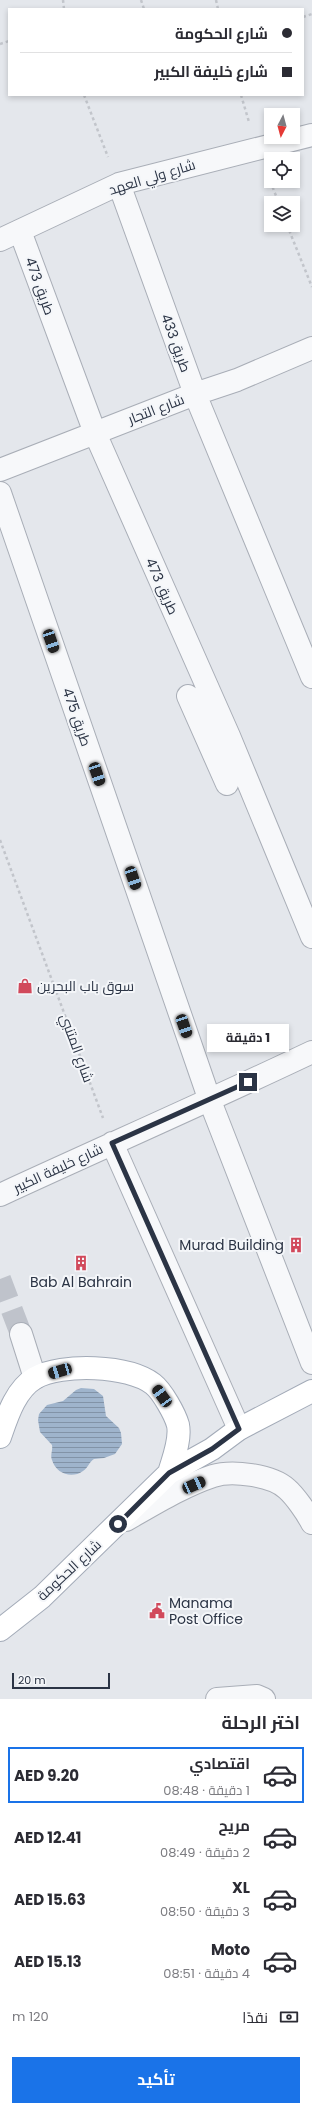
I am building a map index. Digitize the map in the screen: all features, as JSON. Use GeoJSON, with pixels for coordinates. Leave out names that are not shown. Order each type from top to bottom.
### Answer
{"type":"FeatureCollection","features":[{"type":"Feature","properties":{"kind":"main road"},"geometry":{"type":"LineString","coordinates":[[0,1437],[7,1416],[18,1395],[35,1378],[60,1371],[91,1368],[126,1371],[154,1384],[171,1408],[178,1426],[178,1438],[169,1473]]}},
{"type":"Feature","properties":{"kind":"main road","name":"شارع الحكومة"},"geometry":{"type":"LineString","coordinates":[[0,1630],[42,1597],[169,1473],[212,1449],[239,1429],[312,1391]]}},
{"type":"Feature","properties":{"kind":"street","name":"شارع ولي العهد"},"geometry":{"type":"LineString","coordinates":[[0,240],[119,184],[312,135]]}},
{"type":"Feature","properties":{"kind":"street","name":"طريق 433"},"geometry":{"type":"LineString","coordinates":[[119,184],[195,394],[306,648],[312,677]]}},
{"type":"Feature","properties":{"kind":"street","name":"طريق 473"},"geometry":{"type":"LineString","coordinates":[[20,231],[95,433],[219,740],[312,937]]}},
{"type":"Feature","properties":{"kind":"street","name":"شارع التجار"},"geometry":{"type":"LineString","coordinates":[[0,470],[195,394],[237,380],[312,348]]}},
{"type":"Feature","properties":{"kind":"street","name":"طريق 475"},"geometry":{"type":"LineString","coordinates":[[0,493],[210,1101],[312,1363]]}},
{"type":"Feature","properties":{"kind":"street"},"geometry":{"type":"LineString","coordinates":[[188,696],[219,740],[227,784]]}},
{"type":"Feature","properties":{"kind":"street","name":"شارع خليفة الكبير"},"geometry":{"type":"LineString","coordinates":[[0,1195],[112,1143],[210,1101],[312,1052]]}},
{"type":"Feature","properties":{"kind":"street"},"geometry":{"type":"LineString","coordinates":[[112,1143],[239,1429]]}},
{"type":"Feature","properties":{"kind":"street"},"geometry":{"type":"LineString","coordinates":[[21,1334],[35,1378]]}},
{"type":"Feature","properties":{"kind":"street"},"geometry":{"type":"LineString","coordinates":[[118,1524],[167,1496],[214,1476],[232,1473],[249,1474],[274,1481],[287,1489],[312,1523]]}},
{"type":"Feature","properties":{"kind":"street"},"geometry":{"type":"LineString","coordinates":[[217,1699],[257,1696],[264,1699]]}},
{"type":"Feature","properties":{"kind":"path"},"geometry":{"type":"LineString","coordinates":[[84,96],[119,184]]}},
{"type":"Feature","properties":{"kind":"path"},"geometry":{"type":"LineString","coordinates":[[291,232],[312,287]]}},
{"type":"Feature","properties":{"kind":"path","name":"شارع المتنبي"},"geometry":{"type":"LineString","coordinates":[[0,840],[112,1143]]}},
{"type":"Feature","properties":{"kind":"water"},"geometry":{"type":"Polygon","coordinates":[[[81,1388],[94,1389],[103,1396],[106,1416],[119,1428],[122,1444],[115,1454],[104,1458],[94,1459],[83,1471],[74,1475],[69,1475],[61,1472],[54,1465],[51,1458],[52,1445],[40,1432],[38,1420],[39,1414],[47,1405],[63,1401],[76,1390],[81,1388]]]}},
{"type":"Feature","properties":{"kind":"tunnel"},"geometry":{"type":"LineString","coordinates":[[0,1279],[21,1334]]}},
{"type":"Feature","properties":{"kind":"place","name":"سوق باب البحرين"},"geometry":{"type":"Point","coordinates":[25,986]}},
{"type":"Feature","properties":{"kind":"place","name":"Murad Building"},"geometry":{"type":"Point","coordinates":[296,1245]}},
{"type":"Feature","properties":{"kind":"place","name":"Bab Al Bahrain"},"geometry":{"type":"Point","coordinates":[81,1263]}},
{"type":"Feature","properties":{"kind":"place","name":"Manama Post Office"},"geometry":{"type":"Point","coordinates":[157,1611]}},
{"type":"Feature","properties":{"kind":"route"},"geometry":{"type":"LineString","coordinates":[[118,1524],[169,1473],[212,1449],[239,1429],[230,1413],[112,1143],[210,1101],[248,1082]]}}]}
